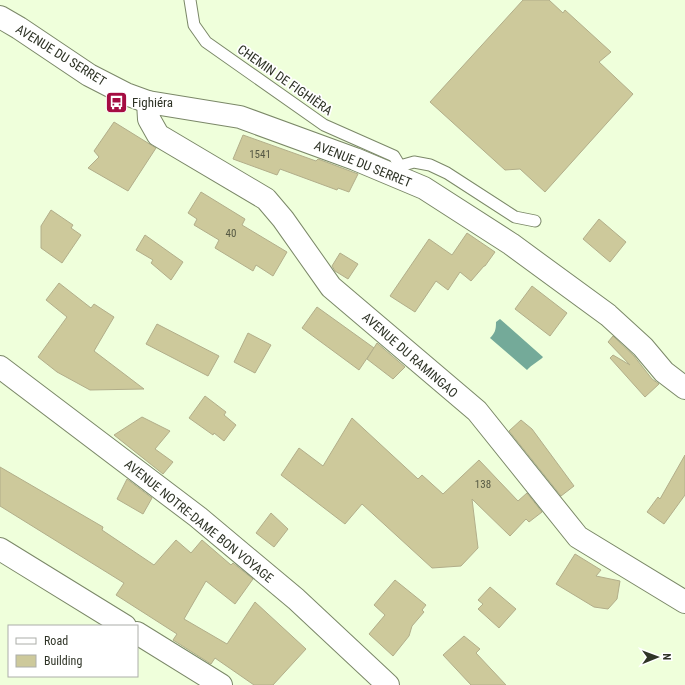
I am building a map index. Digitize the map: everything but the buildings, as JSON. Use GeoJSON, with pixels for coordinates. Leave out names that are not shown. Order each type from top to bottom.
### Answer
{"type":"FeatureCollection","features":[{"type":"Feature","properties":{"kind":"street","name":"AVENUE DU SERRET"},"geometry":{"type":"LineString","coordinates":[[0,18],[19,28],[89,75],[126,94],[148,102],[240,117],[354,159],[398,171],[511,244],[608,316],[643,347],[664,372],[685,388]]}},
{"type":"Feature","properties":{"kind":"street","name":"AVENUE DU RAMINGAO"},"geometry":{"type":"LineString","coordinates":[[148,102],[149,119],[158,135],[266,199],[283,218],[332,287],[477,411],[578,537],[685,602]]}},
{"type":"Feature","properties":{"kind":"street","name":"AVENUE NOTRE-DAME BON VOYAGE"},"geometry":{"type":"LineString","coordinates":[[0,368],[198,517],[296,599],[388,685]]}},
{"type":"Feature","properties":{"kind":"street"},"geometry":{"type":"LineString","coordinates":[[0,549],[123,625]]}},
{"type":"Feature","properties":{"kind":"street"},"geometry":{"type":"LineString","coordinates":[[138,634],[221,685]]}},
{"type":"Feature","properties":{"kind":"lane","name":"CHEMIN DE FIGHIÈRA"},"geometry":{"type":"LineString","coordinates":[[190,0],[194,25],[206,42],[324,125],[394,156],[398,171]]}},
{"type":"Feature","properties":{"kind":"lane"},"geometry":{"type":"LineString","coordinates":[[398,171],[414,162],[430,165],[447,173],[515,217],[534,221]]}},
{"type":"Feature","properties":{"kind":"water"},"geometry":{"type":"Polygon","coordinates":[[[500,319],[543,357],[527,370],[490,338],[495,331],[496,322],[500,319]]]}},
{"type":"Feature","properties":{"kind":"place","name":"Fighiéra"},"geometry":{"type":"Point","coordinates":[117,102]}}]}
